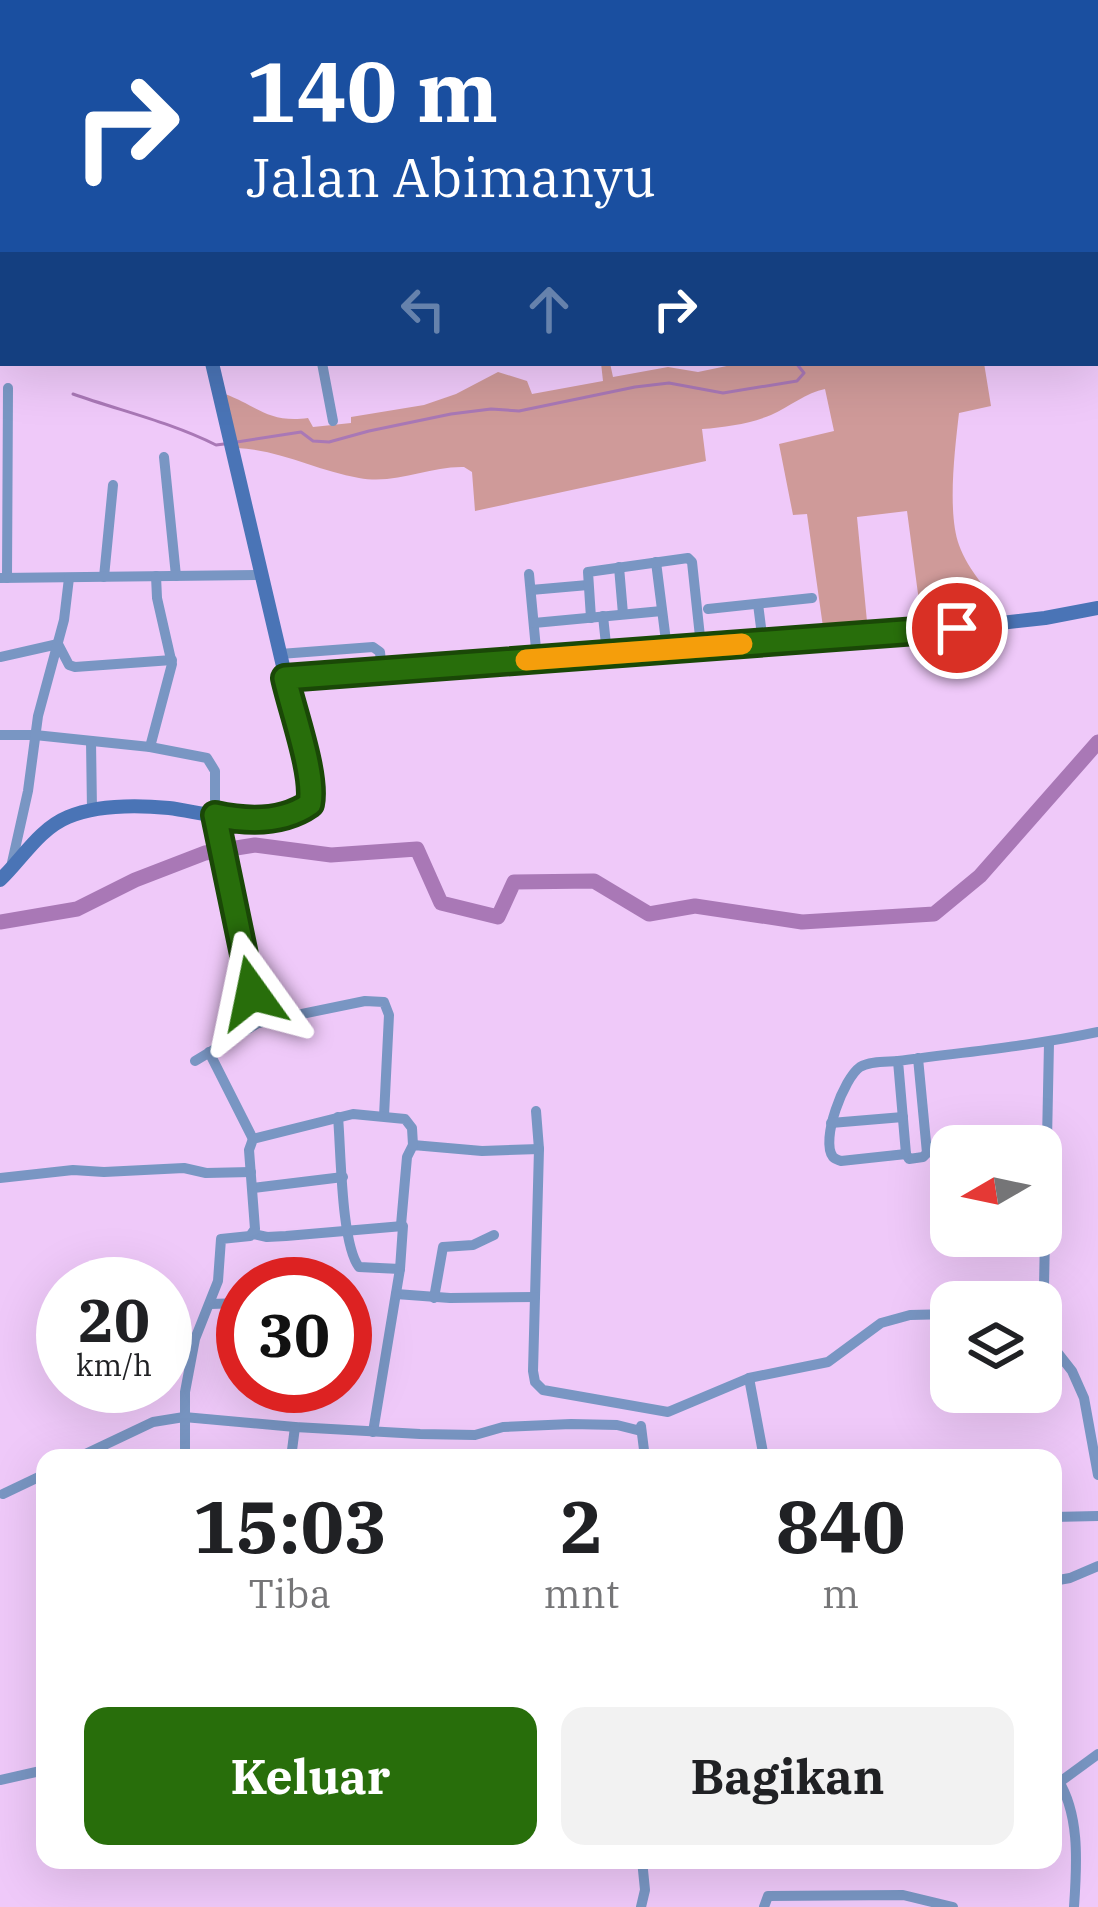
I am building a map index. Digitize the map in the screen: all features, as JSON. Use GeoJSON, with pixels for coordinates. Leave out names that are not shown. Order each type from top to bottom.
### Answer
{"type":"FeatureCollection","features":[{"type":"Feature","properties":{"kind":"street"},"geometry":{"type":"LineString","coordinates":[[5,875],[50,827],[92,810],[154,807],[238,819],[270,818],[310,804],[309,776],[213,366]]}},
{"type":"Feature","properties":{"kind":"street"},"geometry":{"type":"LineString","coordinates":[[323,366],[333,421]]}},
{"type":"Feature","properties":{"kind":"street"},"geometry":{"type":"LineString","coordinates":[[8,388],[3,578],[262,575]]}},
{"type":"Feature","properties":{"kind":"street"},"geometry":{"type":"LineString","coordinates":[[164,457],[176,576]]}},
{"type":"Feature","properties":{"kind":"street"},"geometry":{"type":"LineString","coordinates":[[104,577],[113,485]]}},
{"type":"Feature","properties":{"kind":"street"},"geometry":{"type":"LineString","coordinates":[[607,654],[588,585],[589,572],[691,559],[701,646]]}},
{"type":"Feature","properties":{"kind":"street"},"geometry":{"type":"LineString","coordinates":[[656,562],[667,649]]}},
{"type":"Feature","properties":{"kind":"street"},"geometry":{"type":"LineString","coordinates":[[619,567],[623,614]]}},
{"type":"Feature","properties":{"kind":"street"},"geometry":{"type":"LineString","coordinates":[[529,574],[537,659]]}},
{"type":"Feature","properties":{"kind":"street"},"geometry":{"type":"LineString","coordinates":[[150,747],[172,669],[156,576]]}},
{"type":"Feature","properties":{"kind":"street"},"geometry":{"type":"LineString","coordinates":[[5,875],[28,791],[34,735],[67,607],[69,578]]}},
{"type":"Feature","properties":{"kind":"street"},"geometry":{"type":"LineString","coordinates":[[531,590],[588,585]]}},
{"type":"Feature","properties":{"kind":"street"},"geometry":{"type":"LineString","coordinates":[[708,608],[812,598]]}},
{"type":"Feature","properties":{"kind":"street"},"geometry":{"type":"LineString","coordinates":[[758,604],[764,643]]}},
{"type":"Feature","properties":{"kind":"street"},"geometry":{"type":"LineString","coordinates":[[285,678],[999,624],[1098,608]]}},
{"type":"Feature","properties":{"kind":"street"},"geometry":{"type":"LineString","coordinates":[[534,623],[662,611]]}},
{"type":"Feature","properties":{"kind":"street"},"geometry":{"type":"LineString","coordinates":[[58,644],[75,667],[172,660]]}},
{"type":"Feature","properties":{"kind":"street"},"geometry":{"type":"LineString","coordinates":[[0,657],[58,644]]}},
{"type":"Feature","properties":{"kind":"street"},"geometry":{"type":"LineString","coordinates":[[280,654],[373,647],[380,652],[382,672]]}},
{"type":"Feature","properties":{"kind":"street"},"geometry":{"type":"LineString","coordinates":[[0,735],[150,747],[207,758],[215,771],[215,815],[259,1023]]}},
{"type":"Feature","properties":{"kind":"street"},"geometry":{"type":"LineString","coordinates":[[91,742],[92,810]]}},
{"type":"Feature","properties":{"kind":"street"},"geometry":{"type":"LineString","coordinates":[[194,1061],[259,1023],[365,1001],[384,1002],[389,1015],[384,1116]]}},
{"type":"Feature","properties":{"kind":"street"},"geometry":{"type":"LineString","coordinates":[[906,1154],[837,1160],[830,1151],[831,1123],[856,1070],[1098,1032]]}},
{"type":"Feature","properties":{"kind":"street"},"geometry":{"type":"LineString","coordinates":[[1043,1281],[1049,1043]]}},
{"type":"Feature","properties":{"kind":"street"},"geometry":{"type":"LineString","coordinates":[[209,1052],[253,1138]]}},
{"type":"Feature","properties":{"kind":"street"},"geometry":{"type":"LineString","coordinates":[[898,1061],[906,1154],[911,1159],[927,1153],[918,1058]]}},
{"type":"Feature","properties":{"kind":"street"},"geometry":{"type":"LineString","coordinates":[[536,1111],[533,1371],[539,1388],[664,1412],[749,1378],[828,1362],[872,1327],[894,1318],[930,1315]]}},
{"type":"Feature","properties":{"kind":"street"},"geometry":{"type":"LineString","coordinates":[[253,1138],[360,1113],[401,1118],[412,1128],[400,1269],[373,1432]]}},
{"type":"Feature","properties":{"kind":"street"},"geometry":{"type":"LineString","coordinates":[[338,1117],[347,1231],[356,1265],[400,1269]]}},
{"type":"Feature","properties":{"kind":"street"},"geometry":{"type":"LineString","coordinates":[[831,1123],[903,1118]]}},
{"type":"Feature","properties":{"kind":"street"},"geometry":{"type":"LineString","coordinates":[[253,1138],[253,1234]]}},
{"type":"Feature","properties":{"kind":"street"},"geometry":{"type":"LineString","coordinates":[[413,1145],[539,1149]]}},
{"type":"Feature","properties":{"kind":"street"},"geometry":{"type":"LineString","coordinates":[[0,1178],[73,1170],[251,1172]]}},
{"type":"Feature","properties":{"kind":"street"},"geometry":{"type":"LineString","coordinates":[[253,1188],[343,1177]]}},
{"type":"Feature","properties":{"kind":"street"},"geometry":{"type":"LineString","coordinates":[[185,1449],[185,1392],[195,1339],[218,1281],[221,1239],[401,1225]]}},
{"type":"Feature","properties":{"kind":"street"},"geometry":{"type":"LineString","coordinates":[[434,1298],[443,1247],[473,1245],[494,1235]]}},
{"type":"Feature","properties":{"kind":"street"},"geometry":{"type":"LineString","coordinates":[[396,1294],[535,1298]]}},
{"type":"Feature","properties":{"kind":"street"},"geometry":{"type":"LineString","coordinates":[[210,1304],[216,1304]]}},
{"type":"Feature","properties":{"kind":"street"},"geometry":{"type":"LineString","coordinates":[[1062,1359],[1084,1398],[1098,1475]]}},
{"type":"Feature","properties":{"kind":"street"},"geometry":{"type":"LineString","coordinates":[[749,1378],[762,1449]]}},
{"type":"Feature","properties":{"kind":"street"},"geometry":{"type":"LineString","coordinates":[[642,1409],[644,1449]]}},
{"type":"Feature","properties":{"kind":"street"},"geometry":{"type":"LineString","coordinates":[[95,1449],[153,1421],[184,1417],[475,1436],[502,1426],[616,1425],[641,1431]]}},
{"type":"Feature","properties":{"kind":"street"},"geometry":{"type":"LineString","coordinates":[[292,1449],[295,1427]]}},
{"type":"Feature","properties":{"kind":"street"},"geometry":{"type":"LineString","coordinates":[[3,1494],[36,1478]]}},
{"type":"Feature","properties":{"kind":"street"},"geometry":{"type":"LineString","coordinates":[[1062,1517],[1098,1516]]}},
{"type":"Feature","properties":{"kind":"street"},"geometry":{"type":"LineString","coordinates":[[1062,1579],[1098,1566]]}},
{"type":"Feature","properties":{"kind":"street"},"geometry":{"type":"LineString","coordinates":[[1062,1776],[1098,1754]]}},
{"type":"Feature","properties":{"kind":"street"},"geometry":{"type":"LineString","coordinates":[[0,1780],[36,1771]]}},
{"type":"Feature","properties":{"kind":"street"},"geometry":{"type":"LineString","coordinates":[[1062,1790],[1072,1824],[1074,1907]]}},
{"type":"Feature","properties":{"kind":"street"},"geometry":{"type":"LineString","coordinates":[[641,1907],[643,1869]]}},
{"type":"Feature","properties":{"kind":"street"},"geometry":{"type":"LineString","coordinates":[[764,1907],[768,1896],[903,1895],[953,1907]]}},
{"type":"Feature","properties":{"kind":"shaded area"},"geometry":{"type":"Polygon","coordinates":[[[601,366],[611,366],[613,377],[668,367],[698,372],[727,366],[984,366],[991,406],[959,413],[953,515],[963,555],[1007,616],[922,624],[907,511],[857,517],[868,632],[824,634],[807,514],[793,515],[779,444],[834,431],[825,389],[763,418],[702,429],[706,461],[475,511],[472,472],[464,467],[373,479],[237,448],[225,394],[274,416],[308,418],[313,427],[424,405],[498,372],[527,381],[532,394],[603,381],[601,366]]]}},
{"type":"Feature","properties":{"kind":"waterway"},"geometry":{"type":"LineString","coordinates":[[237,442],[301,432],[313,441],[329,442],[451,414],[519,411],[669,383],[723,393],[797,381],[804,373],[798,366]]}},
{"type":"Feature","properties":{"kind":"waterway"},"geometry":{"type":"LineString","coordinates":[[73,394],[224,444]]}},
{"type":"Feature","properties":{"kind":"waterway"},"geometry":{"type":"LineString","coordinates":[[0,922],[77,909],[205,853],[255,845],[331,855],[417,849],[441,903],[498,917],[514,882],[594,881],[649,914],[695,906],[802,922],[934,914],[980,876],[1098,742]]}},
{"type":"Feature","properties":{"kind":"slow traffic"},"geometry":{"type":"LineString","coordinates":[[526,660],[742,644]]}},
{"type":"Feature","properties":{"kind":"route"},"geometry":{"type":"LineString","coordinates":[[252,993],[215,815],[270,818],[310,804],[309,776],[285,678],[957,628]]}}]}
